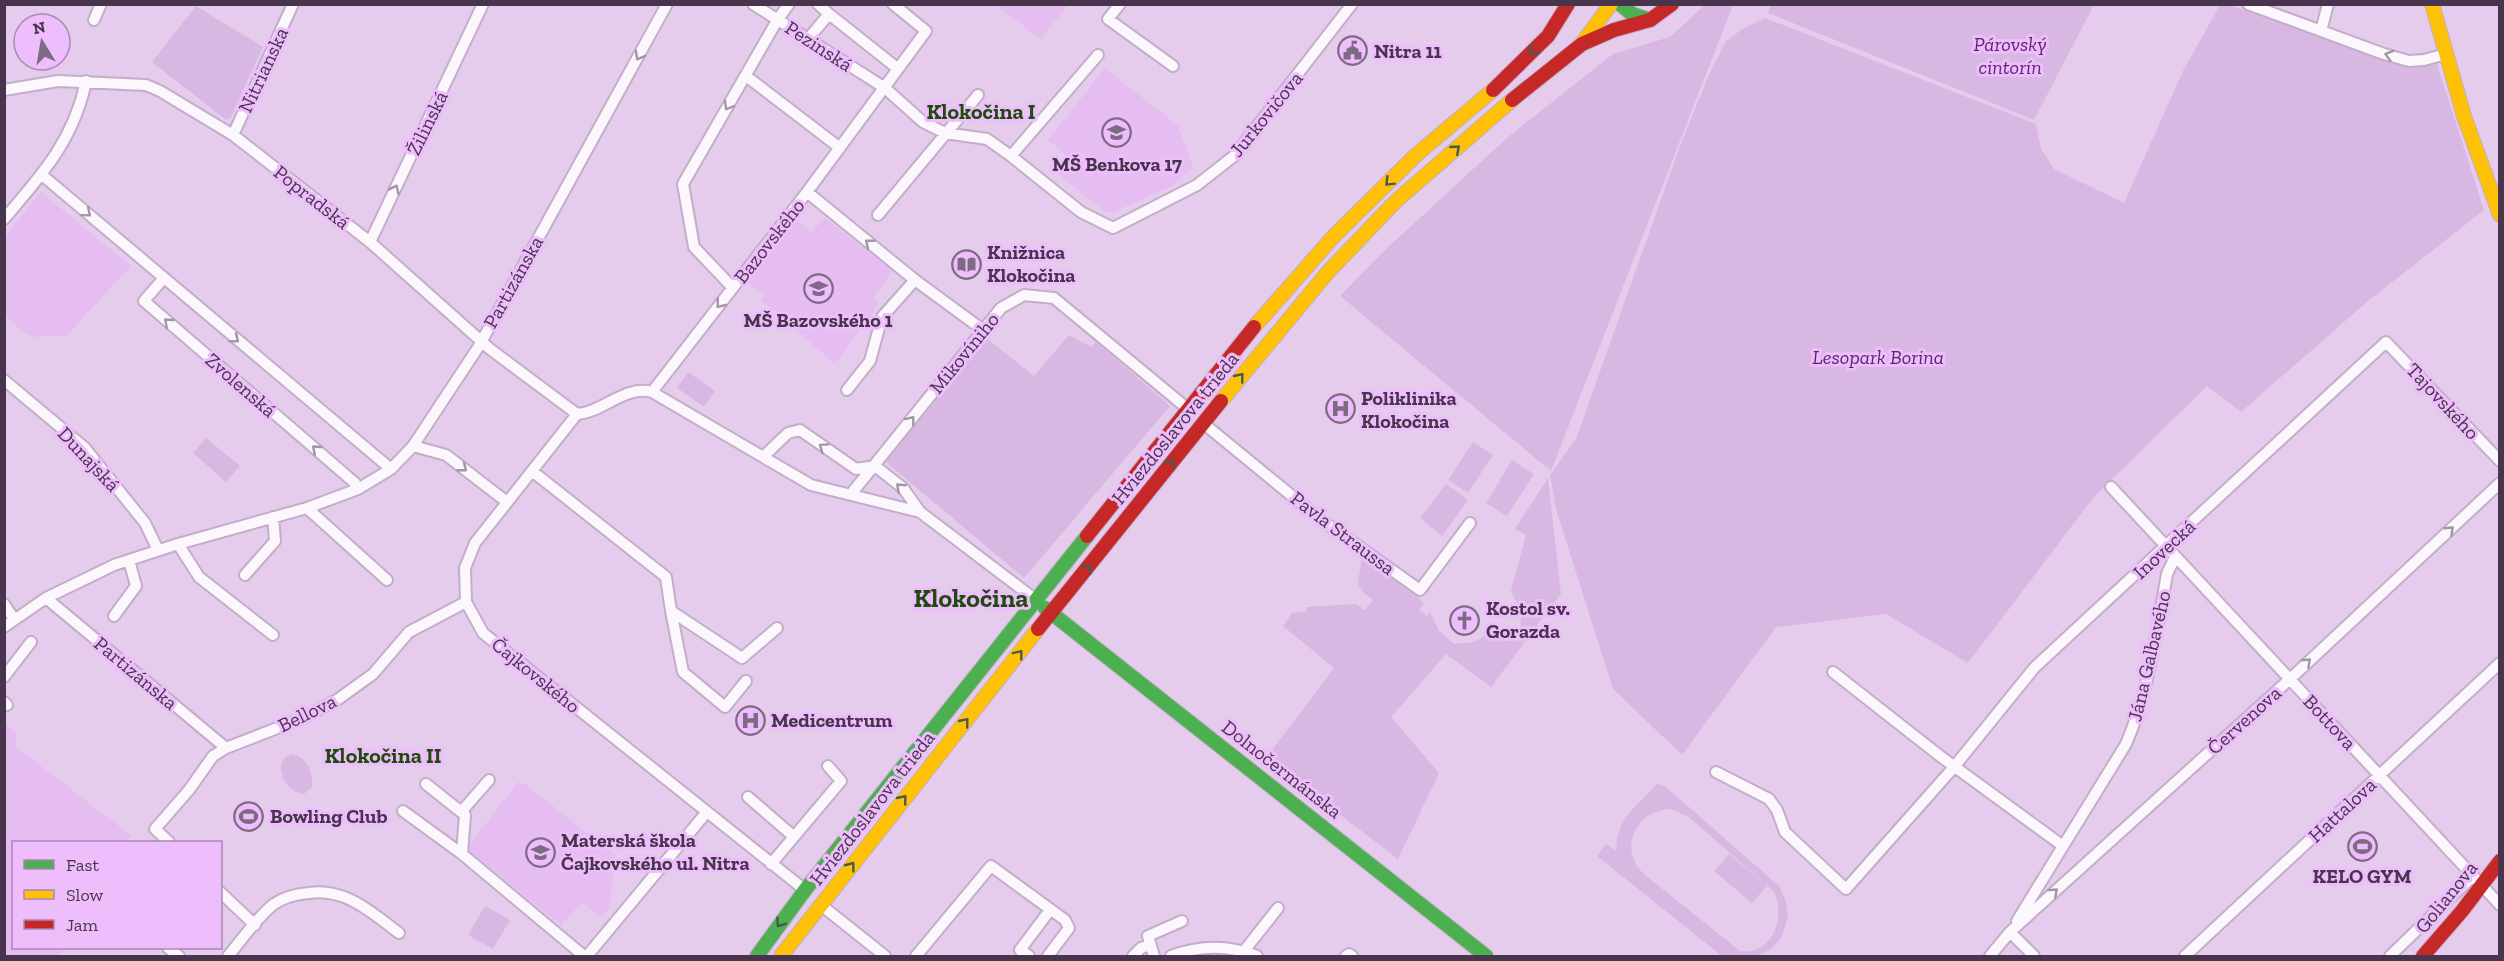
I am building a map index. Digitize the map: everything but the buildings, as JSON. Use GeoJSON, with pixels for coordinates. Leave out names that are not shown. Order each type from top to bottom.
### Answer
{"type":"FeatureCollection","features":[{"type":"Feature","properties":{"kind":"street"},"geometry":{"type":"LineString","coordinates":[[94,20],[101,4]]}},
{"type":"Feature","properties":{"kind":"street","name":"Nitrianska"},"geometry":{"type":"LineString","coordinates":[[233,135],[292,4]]}},
{"type":"Feature","properties":{"kind":"street","name":"Žilinská"},"geometry":{"type":"LineString","coordinates":[[370,242],[483,4]]}},
{"type":"Feature","properties":{"kind":"street","name":"Partizánska"},"geometry":{"type":"LineString","coordinates":[[4,627],[46,598],[129,560],[307,508],[358,489],[390,469],[414,446],[482,339],[667,4]]}},
{"type":"Feature","properties":{"kind":"street","name":"Pezinská"},"geometry":{"type":"LineString","coordinates":[[753,4],[885,88]]}},
{"type":"Feature","properties":{"kind":"street"},"geometry":{"type":"LineString","coordinates":[[733,288],[694,247],[683,184],[778,19],[789,4]]}},
{"type":"Feature","properties":{"kind":"street"},"geometry":{"type":"LineString","coordinates":[[818,4],[897,68]]}},
{"type":"Feature","properties":{"kind":"street","name":"Bazovského"},"geometry":{"type":"LineString","coordinates":[[652,392],[807,192],[926,31],[893,4]]}},
{"type":"Feature","properties":{"kind":"street"},"geometry":{"type":"LineString","coordinates":[[1120,4],[1108,19],[1173,66]]}},
{"type":"Feature","properties":{"kind":"street","name":"Jurkovičova"},"geometry":{"type":"LineString","coordinates":[[885,88],[923,122],[945,133],[987,139],[1081,212],[1113,228],[1197,185],[1234,156],[1353,4]]}},
{"type":"Feature","properties":{"kind":"street","name":"Hviezdoslavova trieda"},"geometry":{"type":"LineString","coordinates":[[757,957],[805,890],[1239,344],[1333,237],[1416,155],[1498,85],[1548,36],[1568,4]]}},
{"type":"Feature","properties":{"kind":"street"},"geometry":{"type":"LineString","coordinates":[[1582,44],[1611,4]]}},
{"type":"Feature","properties":{"kind":"street"},"geometry":{"type":"LineString","coordinates":[[1620,4],[1632,14],[1650,20]]}},
{"type":"Feature","properties":{"kind":"street","name":"Hviezdoslavova trieda"},"geometry":{"type":"LineString","coordinates":[[781,957],[926,770],[1310,292],[1396,201],[1542,74],[1582,44],[1614,30],[1650,20],[1672,4]]}},
{"type":"Feature","properties":{"kind":"street"},"geometry":{"type":"LineString","coordinates":[[2248,4],[2409,61],[2424,60],[2446,54]]}},
{"type":"Feature","properties":{"kind":"street"},"geometry":{"type":"LineString","coordinates":[[2321,30],[2328,4]]}},
{"type":"Feature","properties":{"kind":"street"},"geometry":{"type":"LineString","coordinates":[[2432,4],[2464,116],[2499,215]]}},
{"type":"Feature","properties":{"kind":"street"},"geometry":{"type":"LineString","coordinates":[[808,39],[829,14]]}},
{"type":"Feature","properties":{"kind":"street"},"geometry":{"type":"LineString","coordinates":[[1011,156],[1098,55]]}},
{"type":"Feature","properties":{"kind":"street"},"geometry":{"type":"LineString","coordinates":[[746,76],[840,148]]}},
{"type":"Feature","properties":{"kind":"street"},"geometry":{"type":"LineString","coordinates":[[4,219],[54,160],[69,132],[86,81]]}},
{"type":"Feature","properties":{"kind":"street","name":"Popradská"},"geometry":{"type":"LineString","coordinates":[[4,90],[39,82],[86,81],[146,85],[160,91],[233,135],[370,242],[511,366],[577,414]]}},
{"type":"Feature","properties":{"kind":"street"},"geometry":{"type":"LineString","coordinates":[[878,215],[978,95]]}},
{"type":"Feature","properties":{"kind":"street","name":"Zvolenská"},"geometry":{"type":"LineString","coordinates":[[42,175],[390,469]]}},
{"type":"Feature","properties":{"kind":"street"},"geometry":{"type":"LineString","coordinates":[[807,192],[915,280],[983,330]]}},
{"type":"Feature","properties":{"kind":"street","name":"Zvolenská"},"geometry":{"type":"LineString","coordinates":[[163,279],[144,301],[355,483],[358,489]]}},
{"type":"Feature","properties":{"kind":"street"},"geometry":{"type":"LineString","coordinates":[[847,390],[870,362],[882,317],[915,280]]}},
{"type":"Feature","properties":{"kind":"street","name":"Mikovíniho"},"geometry":{"type":"LineString","coordinates":[[851,494],[1001,308],[1024,295],[1054,298],[1188,409]]}},
{"type":"Feature","properties":{"kind":"street","name":"Tajovského"},"geometry":{"type":"LineString","coordinates":[[2386,342],[2499,461]]}},
{"type":"Feature","properties":{"kind":"street","name":"Inovecká"},"geometry":{"type":"LineString","coordinates":[[1716,772],[1769,799],[1777,810],[1785,832],[1846,889],[1954,767],[2035,667],[2386,342]]}},
{"type":"Feature","properties":{"kind":"street","name":"Dunajská"},"geometry":{"type":"LineString","coordinates":[[4,380],[84,447],[145,523],[158,550]]}},
{"type":"Feature","properties":{"kind":"street"},"geometry":{"type":"LineString","coordinates":[[577,414],[596,410],[631,392],[652,392],[811,485],[920,512]]}},
{"type":"Feature","properties":{"kind":"street"},"geometry":{"type":"LineString","coordinates":[[1188,409],[1203,423]]}},
{"type":"Feature","properties":{"kind":"street","name":"Čajkovského"},"geometry":{"type":"LineString","coordinates":[[577,414],[475,543],[465,568],[466,602],[483,633],[805,890]]}},
{"type":"Feature","properties":{"kind":"street","name":"Pavla Straussa"},"geometry":{"type":"LineString","coordinates":[[1203,423],[1320,519],[1420,590],[1470,523]]}},
{"type":"Feature","properties":{"kind":"street"},"geometry":{"type":"LineString","coordinates":[[764,456],[788,433],[800,430],[856,469],[875,466],[903,489],[920,512],[1036,600]]}},
{"type":"Feature","properties":{"kind":"street"},"geometry":{"type":"LineString","coordinates":[[414,446],[446,454],[507,502]]}},
{"type":"Feature","properties":{"kind":"street"},"geometry":{"type":"LineString","coordinates":[[532,471],[666,577],[683,672],[725,706],[746,681]]}},
{"type":"Feature","properties":{"kind":"street","name":"Červenova"},"geometry":{"type":"LineString","coordinates":[[1990,957],[2010,932],[2290,679],[2499,483]]}},
{"type":"Feature","properties":{"kind":"street","name":"Bottova"},"geometry":{"type":"LineString","coordinates":[[2111,487],[2499,905]]}},
{"type":"Feature","properties":{"kind":"street"},"geometry":{"type":"LineString","coordinates":[[307,508],[387,580]]}},
{"type":"Feature","properties":{"kind":"street"},"geometry":{"type":"LineString","coordinates":[[245,575],[275,541],[273,517]]}},
{"type":"Feature","properties":{"kind":"street"},"geometry":{"type":"LineString","coordinates":[[178,544],[200,577],[273,635]]}},
{"type":"Feature","properties":{"kind":"street","name":"Jána Galbavého"},"geometry":{"type":"LineString","coordinates":[[2010,932],[2126,744],[2144,691],[2167,574],[2175,557]]}},
{"type":"Feature","properties":{"kind":"street","name":"Partizánska"},"geometry":{"type":"LineString","coordinates":[[114,616],[136,586],[129,560]]}},
{"type":"Feature","properties":{"kind":"street","name":"Partizánska"},"geometry":{"type":"LineString","coordinates":[[46,598],[226,747]]}},
{"type":"Feature","properties":{"kind":"street","name":"Dolnočermánska"},"geometry":{"type":"LineString","coordinates":[[1036,600],[1486,957]]}},
{"type":"Feature","properties":{"kind":"street","name":"Bellova"},"geometry":{"type":"LineString","coordinates":[[167,841],[155,829],[189,790],[213,756],[226,747],[303,718],[337,700],[372,674],[409,632],[466,602]]}},
{"type":"Feature","properties":{"kind":"street"},"geometry":{"type":"LineString","coordinates":[[4,604],[14,619]]}},
{"type":"Feature","properties":{"kind":"street"},"geometry":{"type":"LineString","coordinates":[[671,611],[742,658],[777,628]]}},
{"type":"Feature","properties":{"kind":"street"},"geometry":{"type":"LineString","coordinates":[[4,677],[31,642]]}},
{"type":"Feature","properties":{"kind":"street","name":"Hattalova"},"geometry":{"type":"LineString","coordinates":[[2185,957],[2499,663]]}},
{"type":"Feature","properties":{"kind":"street"},"geometry":{"type":"LineString","coordinates":[[1833,672],[1954,767],[2063,846]]}},
{"type":"Feature","properties":{"kind":"street"},"geometry":{"type":"LineString","coordinates":[[910,757],[926,770]]}},
{"type":"Feature","properties":{"kind":"street"},"geometry":{"type":"LineString","coordinates":[[771,864],[841,781],[828,766]]}},
{"type":"Feature","properties":{"kind":"street"},"geometry":{"type":"LineString","coordinates":[[461,812],[489,780]]}},
{"type":"Feature","properties":{"kind":"street"},"geometry":{"type":"LineString","coordinates":[[426,784],[465,815],[462,854]]}},
{"type":"Feature","properties":{"kind":"street"},"geometry":{"type":"LineString","coordinates":[[748,797],[793,836]]}},
{"type":"Feature","properties":{"kind":"street"},"geometry":{"type":"LineString","coordinates":[[403,811],[462,854],[586,957],[706,813]]}},
{"type":"Feature","properties":{"kind":"street","name":"Golianova"},"geometry":{"type":"LineString","coordinates":[[2390,957],[2499,861]]}},
{"type":"Feature","properties":{"kind":"street"},"geometry":{"type":"LineString","coordinates":[[916,957],[991,866],[1065,920],[1069,928],[1048,957]]}},
{"type":"Feature","properties":{"kind":"street","name":"Golianova"},"geometry":{"type":"LineString","coordinates":[[2423,957],[2477,880]]}},
{"type":"Feature","properties":{"kind":"street"},"geometry":{"type":"LineString","coordinates":[[805,890],[885,957]]}},
{"type":"Feature","properties":{"kind":"street"},"geometry":{"type":"LineString","coordinates":[[228,957],[274,904],[296,894],[321,891],[343,895],[399,933]]}},
{"type":"Feature","properties":{"kind":"street"},"geometry":{"type":"LineString","coordinates":[[222,894],[255,925]]}},
{"type":"Feature","properties":{"kind":"street"},"geometry":{"type":"LineString","coordinates":[[1244,951],[1278,908]]}},
{"type":"Feature","properties":{"kind":"street"},"geometry":{"type":"LineString","coordinates":[[1029,957],[1020,950],[1050,910]]}},
{"type":"Feature","properties":{"kind":"street"},"geometry":{"type":"LineString","coordinates":[[1154,957],[1148,936],[1182,921]]}},
{"type":"Feature","properties":{"kind":"street"},"geometry":{"type":"LineString","coordinates":[[2010,932],[2034,957]]}},
{"type":"Feature","properties":{"kind":"street"},"geometry":{"type":"LineString","coordinates":[[1133,957],[1141,948],[1150,945]]}},
{"type":"Feature","properties":{"kind":"street"},"geometry":{"type":"LineString","coordinates":[[1171,957],[1216,947],[1244,951],[1257,957]]}},
{"type":"Feature","properties":{"kind":"street"},"geometry":{"type":"LineString","coordinates":[[1346,957],[1348,954],[1352,957]]}},
{"type":"Feature","properties":{"kind":"shaded area"},"geometry":{"type":"Polygon","coordinates":[[[996,5],[1068,5],[1041,39],[996,5]]]}},
{"type":"Feature","properties":{"kind":"shaded area","name":"MŠ Benkova 17"},"geometry":{"type":"Polygon","coordinates":[[[1105,68],[1178,126],[1193,167],[1172,186],[1114,212],[1105,212],[1053,170],[1065,154],[1048,140],[1105,68]]]}},
{"type":"Feature","properties":{"kind":"shaded area"},"geometry":{"type":"Polygon","coordinates":[[[41,192],[131,266],[67,335],[35,337],[25,333],[5,316],[5,237],[41,192]]]}},
{"type":"Feature","properties":{"kind":"shaded area","name":"MŠ Bazovského 1"},"geometry":{"type":"Polygon","coordinates":[[[825,218],[893,271],[873,298],[879,303],[872,314],[839,359],[833,362],[761,300],[764,296],[748,282],[797,220],[811,232],[825,218]]]}},
{"type":"Feature","properties":{"kind":"shaded area"},"geometry":{"type":"Polygon","coordinates":[[[6,725],[16,731],[16,747],[132,836],[128,841],[12,841],[12,949],[64,949],[57,956],[5,956],[6,725]]]}},
{"type":"Feature","properties":{"kind":"shaded area","name":"Materská škola Čajkovského ul. Nitra"},"geometry":{"type":"Polygon","coordinates":[[[518,782],[525,784],[615,855],[609,910],[599,916],[582,902],[561,925],[466,849],[518,782]]]}},
{"type":"Feature","properties":{"kind":"green space"},"geometry":{"type":"Polygon","coordinates":[[[1706,4],[1733,5],[1551,471],[1340,296],[1385,250],[1508,137],[1613,54],[1670,37],[1706,4]]]}},
{"type":"Feature","properties":{"kind":"green space","name":"Párovský cintorín"},"geometry":{"type":"Polygon","coordinates":[[[1771,4],[2094,5],[2034,120],[1768,13],[1771,4]]]}},
{"type":"Feature","properties":{"kind":"green space","name":"Lesopark Borina"},"geometry":{"type":"Polygon","coordinates":[[[2220,5],[2227,5],[2437,64],[2484,210],[2368,301],[2241,412],[2207,386],[2093,498],[1968,663],[1886,614],[1776,627],[1682,755],[1613,689],[1556,509],[1550,475],[1576,439],[1680,146],[1708,77],[1726,41],[1744,28],[1765,18],[2036,124],[2041,149],[2054,169],[2124,203],[2184,69],[2220,5]]]}},
{"type":"Feature","properties":{"kind":"green space"},"geometry":{"type":"Polygon","coordinates":[[[196,6],[263,47],[231,117],[226,120],[152,62],[196,6]]]}},
{"type":"Feature","properties":{"kind":"green space"},"geometry":{"type":"Polygon","coordinates":[[[1069,335],[1091,347],[1096,342],[1170,406],[1024,578],[886,462],[986,338],[1034,376],[1069,335]]]}},
{"type":"Feature","properties":{"kind":"green space"},"geometry":{"type":"Polygon","coordinates":[[[688,372],[715,391],[704,407],[677,388],[688,372]]]}},
{"type":"Feature","properties":{"kind":"green space"},"geometry":{"type":"Polygon","coordinates":[[[206,438],[240,466],[226,482],[193,453],[206,438]]]}},
{"type":"Feature","properties":{"kind":"green space"},"geometry":{"type":"Polygon","coordinates":[[[1473,442],[1493,455],[1468,493],[1448,480],[1473,442]]]}},
{"type":"Feature","properties":{"kind":"green space"},"geometry":{"type":"Polygon","coordinates":[[[1512,460],[1534,474],[1507,516],[1486,503],[1512,460]]]}},
{"type":"Feature","properties":{"kind":"green space"},"geometry":{"type":"Polygon","coordinates":[[[1548,478],[1561,594],[1491,687],[1446,654],[1391,717],[1439,773],[1398,859],[1266,758],[1334,668],[1283,626],[1292,613],[1307,611],[1306,607],[1356,604],[1365,610],[1373,600],[1358,584],[1362,555],[1424,603],[1419,610],[1427,616],[1430,612],[1439,631],[1454,644],[1474,642],[1494,630],[1520,637],[1521,612],[1511,591],[1526,535],[1515,529],[1548,478]]]}},
{"type":"Feature","properties":{"kind":"green space"},"geometry":{"type":"Polygon","coordinates":[[[1446,484],[1468,500],[1442,536],[1420,518],[1446,484]]]}},
{"type":"Feature","properties":{"kind":"green space"},"geometry":{"type":"Polygon","coordinates":[[[293,754],[302,759],[311,771],[312,787],[304,794],[291,788],[282,776],[282,763],[286,757],[293,754]]]}},
{"type":"Feature","properties":{"kind":"green space"},"geometry":{"type":"Polygon","coordinates":[[[1657,784],[1665,786],[1779,886],[1786,901],[1788,914],[1780,939],[1771,949],[1756,956],[1722,956],[1597,856],[1606,844],[1616,851],[1617,839],[1624,820],[1657,784]],[[1671,809],[1658,811],[1648,816],[1634,833],[1631,843],[1632,854],[1637,865],[1645,875],[1740,951],[1751,951],[1761,947],[1774,932],[1777,923],[1778,912],[1774,892],[1689,817],[1671,809]]]}},
{"type":"Feature","properties":{"kind":"green space"},"geometry":{"type":"Polygon","coordinates":[[[1729,854],[1767,886],[1752,903],[1714,871],[1729,854]]]}},
{"type":"Feature","properties":{"kind":"green space"},"geometry":{"type":"Polygon","coordinates":[[[485,906],[510,920],[493,949],[468,935],[485,906]]]}},
{"type":"Feature","properties":{"kind":"traffic: fast"},"geometry":{"type":"LineString","coordinates":[[1620,4],[1632,14],[1650,20]]}},
{"type":"Feature","properties":{"kind":"traffic: fast"},"geometry":{"type":"LineString","coordinates":[[757,956],[805,890],[1087,536]]}},
{"type":"Feature","properties":{"kind":"traffic: fast"},"geometry":{"type":"LineString","coordinates":[[1045,608],[1486,956]]}},
{"type":"Feature","properties":{"kind":"traffic: slow"},"geometry":{"type":"LineString","coordinates":[[1583,42],[1611,4]]}},
{"type":"Feature","properties":{"kind":"traffic: slow"},"geometry":{"type":"LineString","coordinates":[[2432,4],[2464,116],[2500,215]]}},
{"type":"Feature","properties":{"kind":"traffic: slow"},"geometry":{"type":"LineString","coordinates":[[1254,327],[1333,237],[1416,155],[1493,90]]}},
{"type":"Feature","properties":{"kind":"traffic: slow"},"geometry":{"type":"LineString","coordinates":[[1221,401],[1328,272],[1396,201],[1512,100]]}},
{"type":"Feature","properties":{"kind":"traffic: slow"},"geometry":{"type":"LineString","coordinates":[[781,956],[1038,629]]}},
{"type":"Feature","properties":{"kind":"traffic: jam"},"geometry":{"type":"LineString","coordinates":[[1493,90],[1548,36],[1568,4]]}},
{"type":"Feature","properties":{"kind":"traffic: jam"},"geometry":{"type":"LineString","coordinates":[[1512,100],[1582,44],[1614,30],[1650,20],[1672,4]]}},
{"type":"Feature","properties":{"kind":"traffic: jam"},"geometry":{"type":"LineString","coordinates":[[1087,536],[1254,327]]}},
{"type":"Feature","properties":{"kind":"traffic: jam"},"geometry":{"type":"LineString","coordinates":[[1038,629],[1221,401]]}},
{"type":"Feature","properties":{"kind":"traffic: jam"},"geometry":{"type":"LineString","coordinates":[[2423,956],[2462,911],[2500,861]]}},
{"type":"Feature","properties":{"kind":"place","name":"Nitra 11"},"geometry":{"type":"Point","coordinates":[1353,51]}},
{"type":"Feature","properties":{"kind":"place","name":"MŠ Benkova 17"},"geometry":{"type":"Point","coordinates":[1117,133]}},
{"type":"Feature","properties":{"kind":"place","name":"Knižnica Klokočina"},"geometry":{"type":"Point","coordinates":[966,264]}},
{"type":"Feature","properties":{"kind":"place","name":"MŠ Bazovského 1"},"geometry":{"type":"Point","coordinates":[818,289]}},
{"type":"Feature","properties":{"kind":"place","name":"Poliklinika Klokočina"},"geometry":{"type":"Point","coordinates":[1340,409]}},
{"type":"Feature","properties":{"kind":"place","name":"Kostol sv. Gorazda"},"geometry":{"type":"Point","coordinates":[1465,620]}},
{"type":"Feature","properties":{"kind":"place","name":"Medicentrum"},"geometry":{"type":"Point","coordinates":[750,720]}},
{"type":"Feature","properties":{"kind":"place","name":"Bowling Club"},"geometry":{"type":"Point","coordinates":[249,816]}},
{"type":"Feature","properties":{"kind":"place","name":"KELO GYM"},"geometry":{"type":"Point","coordinates":[2362,846]}},
{"type":"Feature","properties":{"kind":"place","name":"Materská škola Čajkovského ul. Nitra"},"geometry":{"type":"Point","coordinates":[540,852]}},
{"type":"Feature","properties":{"kind":"district","name":"Klokočina I"},"geometry":{"type":"Point","coordinates":[981,111]}},
{"type":"Feature","properties":{"kind":"district","name":"Klokočina"},"geometry":{"type":"Point","coordinates":[971,598]}},
{"type":"Feature","properties":{"kind":"district","name":"Klokočina II"},"geometry":{"type":"Point","coordinates":[383,755]}}]}
